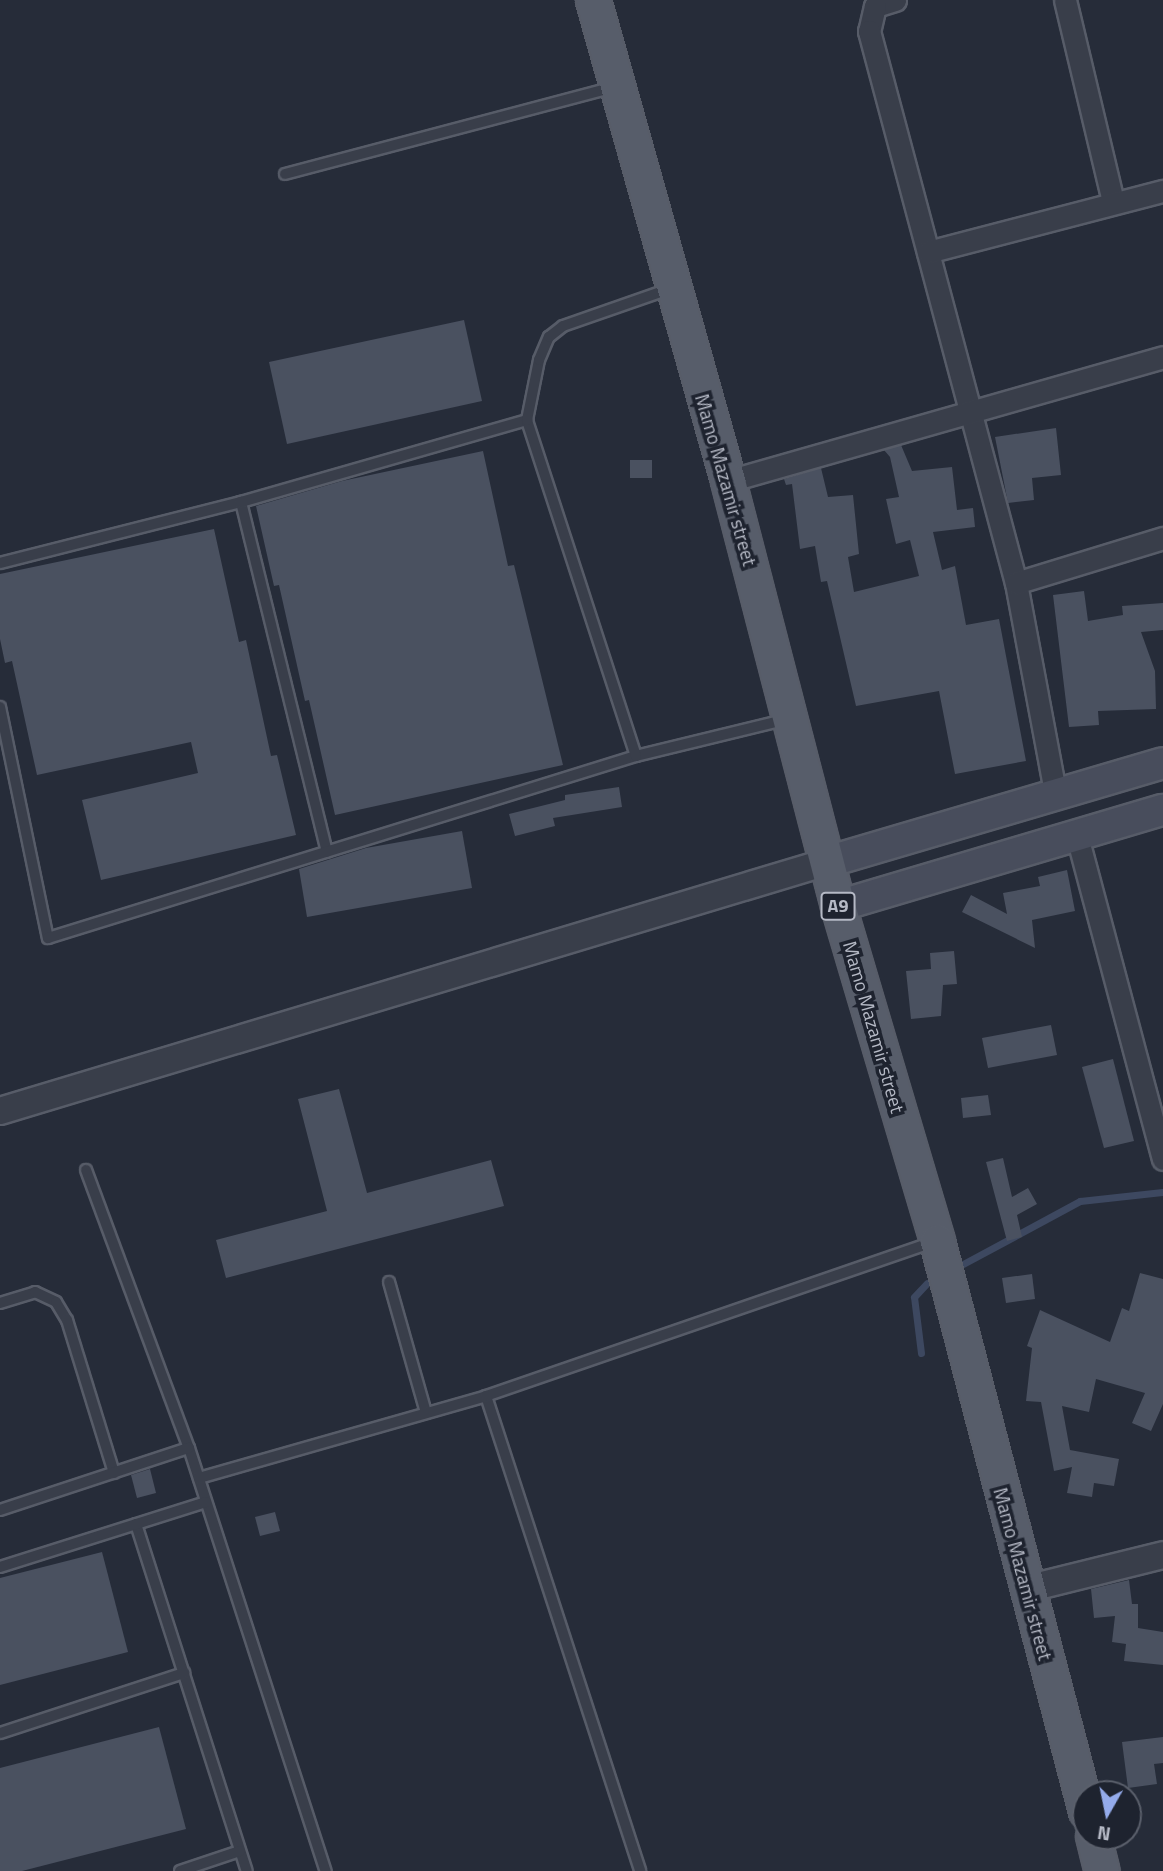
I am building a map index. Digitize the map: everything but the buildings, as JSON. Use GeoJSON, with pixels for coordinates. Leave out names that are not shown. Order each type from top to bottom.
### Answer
{"type":"FeatureCollection","features":[{"type":"Feature","properties":{"kind":"main road","name":"Mamo Mazamir street"},"geometry":{"type":"LineString","coordinates":[[593,0],[671,288],[727,481],[838,906],[937,1241],[1078,1780]]}},
{"type":"Feature","properties":{"kind":"main road"},"geometry":{"type":"LineString","coordinates":[[827,862],[1163,764]]}},
{"type":"Feature","properties":{"kind":"main road"},"geometry":{"type":"LineString","coordinates":[[838,906],[1163,810]]}},
{"type":"Feature","properties":{"kind":"main road"},"geometry":{"type":"LineString","coordinates":[[1097,1850],[1102,1871]]}},
{"type":"Feature","properties":{"kind":"street"},"geometry":{"type":"LineString","coordinates":[[895,0],[875,6],[869,31],[1016,583],[1056,797]]}},
{"type":"Feature","properties":{"kind":"street"},"geometry":{"type":"LineString","coordinates":[[1065,0],[1114,201]]}},
{"type":"Feature","properties":{"kind":"street"},"geometry":{"type":"LineString","coordinates":[[928,252],[1114,201],[1163,191]]}},
{"type":"Feature","properties":{"kind":"street"},"geometry":{"type":"LineString","coordinates":[[727,481],[1163,357]]}},
{"type":"Feature","properties":{"kind":"street"},"geometry":{"type":"LineString","coordinates":[[1016,583],[1163,538]]}},
{"type":"Feature","properties":{"kind":"street"},"geometry":{"type":"LineString","coordinates":[[1077,836],[1163,1159]]}},
{"type":"Feature","properties":{"kind":"street"},"geometry":{"type":"LineString","coordinates":[[0,1111],[827,862]]}},
{"type":"Feature","properties":{"kind":"street"},"geometry":{"type":"LineString","coordinates":[[1026,1589],[1163,1555]]}},
{"type":"Feature","properties":{"kind":"lane"},"geometry":{"type":"LineString","coordinates":[[285,174],[617,86]]}},
{"type":"Feature","properties":{"kind":"lane"},"geometry":{"type":"LineString","coordinates":[[636,756],[527,420],[539,360],[550,337],[563,326],[671,288]]}},
{"type":"Feature","properties":{"kind":"lane"},"geometry":{"type":"LineString","coordinates":[[0,563],[241,502],[527,420]]}},
{"type":"Feature","properties":{"kind":"lane"},"geometry":{"type":"LineString","coordinates":[[241,502],[327,852]]}},
{"type":"Feature","properties":{"kind":"lane"},"geometry":{"type":"LineString","coordinates":[[0,707],[48,938],[636,756],[791,719]]}},
{"type":"Feature","properties":{"kind":"lane"},"geometry":{"type":"LineString","coordinates":[[86,1170],[189,1448],[326,1871]]}},
{"type":"Feature","properties":{"kind":"lane"},"geometry":{"type":"LineString","coordinates":[[198,1478],[486,1396],[937,1241]]}},
{"type":"Feature","properties":{"kind":"lane"},"geometry":{"type":"LineString","coordinates":[[389,1282],[426,1413]]}},
{"type":"Feature","properties":{"kind":"lane"},"geometry":{"type":"LineString","coordinates":[[0,1303],[35,1292],[56,1302],[67,1321],[114,1473]]}},
{"type":"Feature","properties":{"kind":"lane"},"geometry":{"type":"LineString","coordinates":[[486,1396],[640,1871]]}},
{"type":"Feature","properties":{"kind":"lane"},"geometry":{"type":"LineString","coordinates":[[0,1510],[189,1448]]}},
{"type":"Feature","properties":{"kind":"lane"},"geometry":{"type":"LineString","coordinates":[[0,1567],[206,1502]]}},
{"type":"Feature","properties":{"kind":"lane"},"geometry":{"type":"LineString","coordinates":[[136,1524],[247,1871]]}},
{"type":"Feature","properties":{"kind":"lane"},"geometry":{"type":"LineString","coordinates":[[0,1733],[184,1673]]}},
{"type":"Feature","properties":{"kind":"lane"},"geometry":{"type":"LineString","coordinates":[[180,1871],[240,1851]]}},
{"type":"Feature","properties":{"kind":"waterway"},"geometry":{"type":"LineString","coordinates":[[963,1264],[1080,1201],[1163,1192]]}},
{"type":"Feature","properties":{"kind":"waterway"},"geometry":{"type":"LineString","coordinates":[[921,1353],[914,1297],[927,1283]]}}]}
